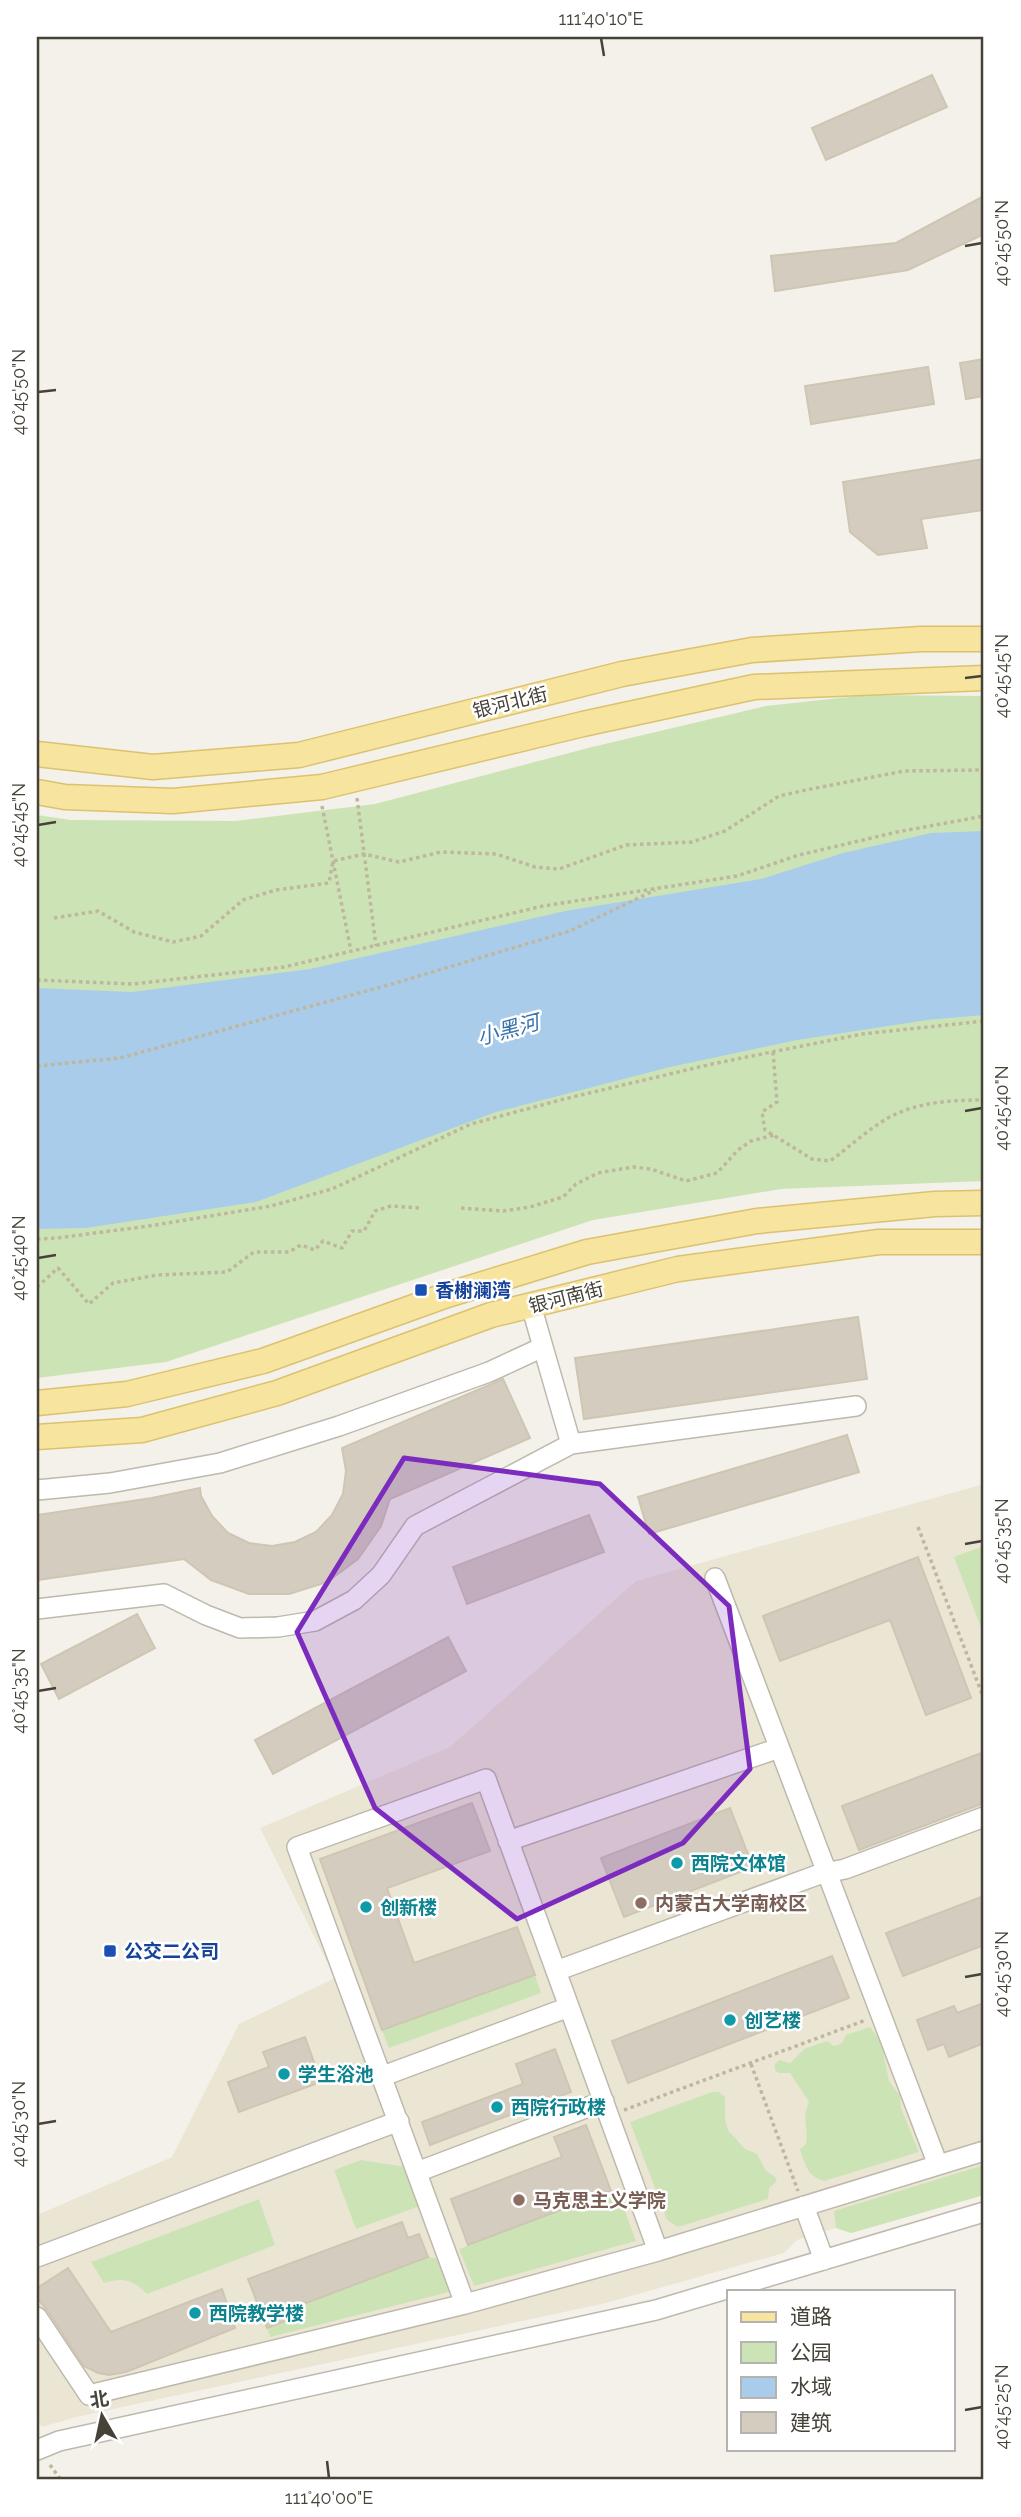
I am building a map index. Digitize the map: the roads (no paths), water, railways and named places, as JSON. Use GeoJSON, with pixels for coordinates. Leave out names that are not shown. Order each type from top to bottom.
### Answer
{"type":"FeatureCollection","features":[{"type":"Feature","properties":{"kind":"main road","name":"银河北街"},"geometry":{"type":"LineString","coordinates":[[37,754],[153,767],[299,755],[622,674],[752,650],[921,639],[984,639]]}},
{"type":"Feature","properties":{"kind":"main road","name":"银河北街"},"geometry":{"type":"LineString","coordinates":[[37,792],[65,797],[173,801],[319,788],[583,724],[754,687],[984,678]]}},
{"type":"Feature","properties":{"kind":"main road","name":"银河南街"},"geometry":{"type":"LineString","coordinates":[[37,1403],[127,1394],[263,1360],[447,1295],[587,1252],[757,1221],[935,1204],[984,1203]]}},
{"type":"Feature","properties":{"kind":"main road","name":"银河南街"},"geometry":{"type":"LineString","coordinates":[[37,1437],[142,1430],[277,1393],[491,1315],[678,1269],[879,1242],[984,1242]]}},
{"type":"Feature","properties":{"kind":"street"},"geometry":{"type":"LineString","coordinates":[[531,1305],[571,1444]]}},
{"type":"Feature","properties":{"kind":"street"},"geometry":{"type":"LineString","coordinates":[[37,1490],[110,1483],[220,1463],[364,1417],[489,1372],[543,1347]]}},
{"type":"Feature","properties":{"kind":"street"},"geometry":{"type":"LineString","coordinates":[[37,1609],[164,1594],[240,1628],[278,1627],[315,1621],[354,1600],[381,1575],[415,1526],[571,1444],[856,1406]]}},
{"type":"Feature","properties":{"kind":"street"},"geometry":{"type":"LineString","coordinates":[[715,1578],[938,2165]]}},
{"type":"Feature","properties":{"kind":"street"},"geometry":{"type":"LineString","coordinates":[[508,1840],[779,1748]]}},
{"type":"Feature","properties":{"kind":"street"},"geometry":{"type":"LineString","coordinates":[[465,2304],[297,1847],[486,1779],[658,2250]]}},
{"type":"Feature","properties":{"kind":"street"},"geometry":{"type":"LineString","coordinates":[[556,1971],[827,1873],[845,1870],[984,1817]]}},
{"type":"Feature","properties":{"kind":"street"},"geometry":{"type":"LineString","coordinates":[[383,2076],[569,2007]]}},
{"type":"Feature","properties":{"kind":"street"},"geometry":{"type":"LineString","coordinates":[[418,2172],[606,2108]]}},
{"type":"Feature","properties":{"kind":"street"},"geometry":{"type":"LineString","coordinates":[[37,2257],[399,2121]]}},
{"type":"Feature","properties":{"kind":"street"},"geometry":{"type":"LineString","coordinates":[[37,2317],[89,2395],[465,2304],[658,2250],[984,2151]]}},
{"type":"Feature","properties":{"kind":"street"},"geometry":{"type":"LineString","coordinates":[[804,2206],[824,2260]]}},
{"type":"Feature","properties":{"kind":"street"},"geometry":{"type":"LineString","coordinates":[[37,2450],[59,2441],[656,2310],[984,2212]]}},
{"type":"Feature","properties":{"kind":"water","name":"小黑河"},"geometry":{"type":"Polygon","coordinates":[[[984,831],[984,1015],[927,1020],[797,1040],[670,1067],[496,1112],[256,1202],[86,1228],[37,1229],[37,988],[132,992],[310,969],[565,911],[761,879],[843,853],[931,833],[984,831]]]}},
{"type":"Feature","properties":{"kind":"place","name":"香榭澜湾"},"geometry":{"type":"Point","coordinates":[421,1290]}},
{"type":"Feature","properties":{"kind":"place","name":"西院文体馆"},"geometry":{"type":"Point","coordinates":[677,1863]}},
{"type":"Feature","properties":{"kind":"place","name":"内蒙古大学南校区"},"geometry":{"type":"Point","coordinates":[641,1903]}},
{"type":"Feature","properties":{"kind":"place","name":"创新楼"},"geometry":{"type":"Point","coordinates":[366,1907]}},
{"type":"Feature","properties":{"kind":"place","name":"公交二公司"},"geometry":{"type":"Point","coordinates":[110,1951]}},
{"type":"Feature","properties":{"kind":"place","name":"创艺楼"},"geometry":{"type":"Point","coordinates":[730,2020]}},
{"type":"Feature","properties":{"kind":"place","name":"学生浴池"},"geometry":{"type":"Point","coordinates":[284,2074]}},
{"type":"Feature","properties":{"kind":"place","name":"西院行政楼"},"geometry":{"type":"Point","coordinates":[497,2107]}},
{"type":"Feature","properties":{"kind":"place","name":"马克思主义学院"},"geometry":{"type":"Point","coordinates":[519,2200]}},
{"type":"Feature","properties":{"kind":"place","name":"西院教学楼"},"geometry":{"type":"Point","coordinates":[195,2313]}}]}
